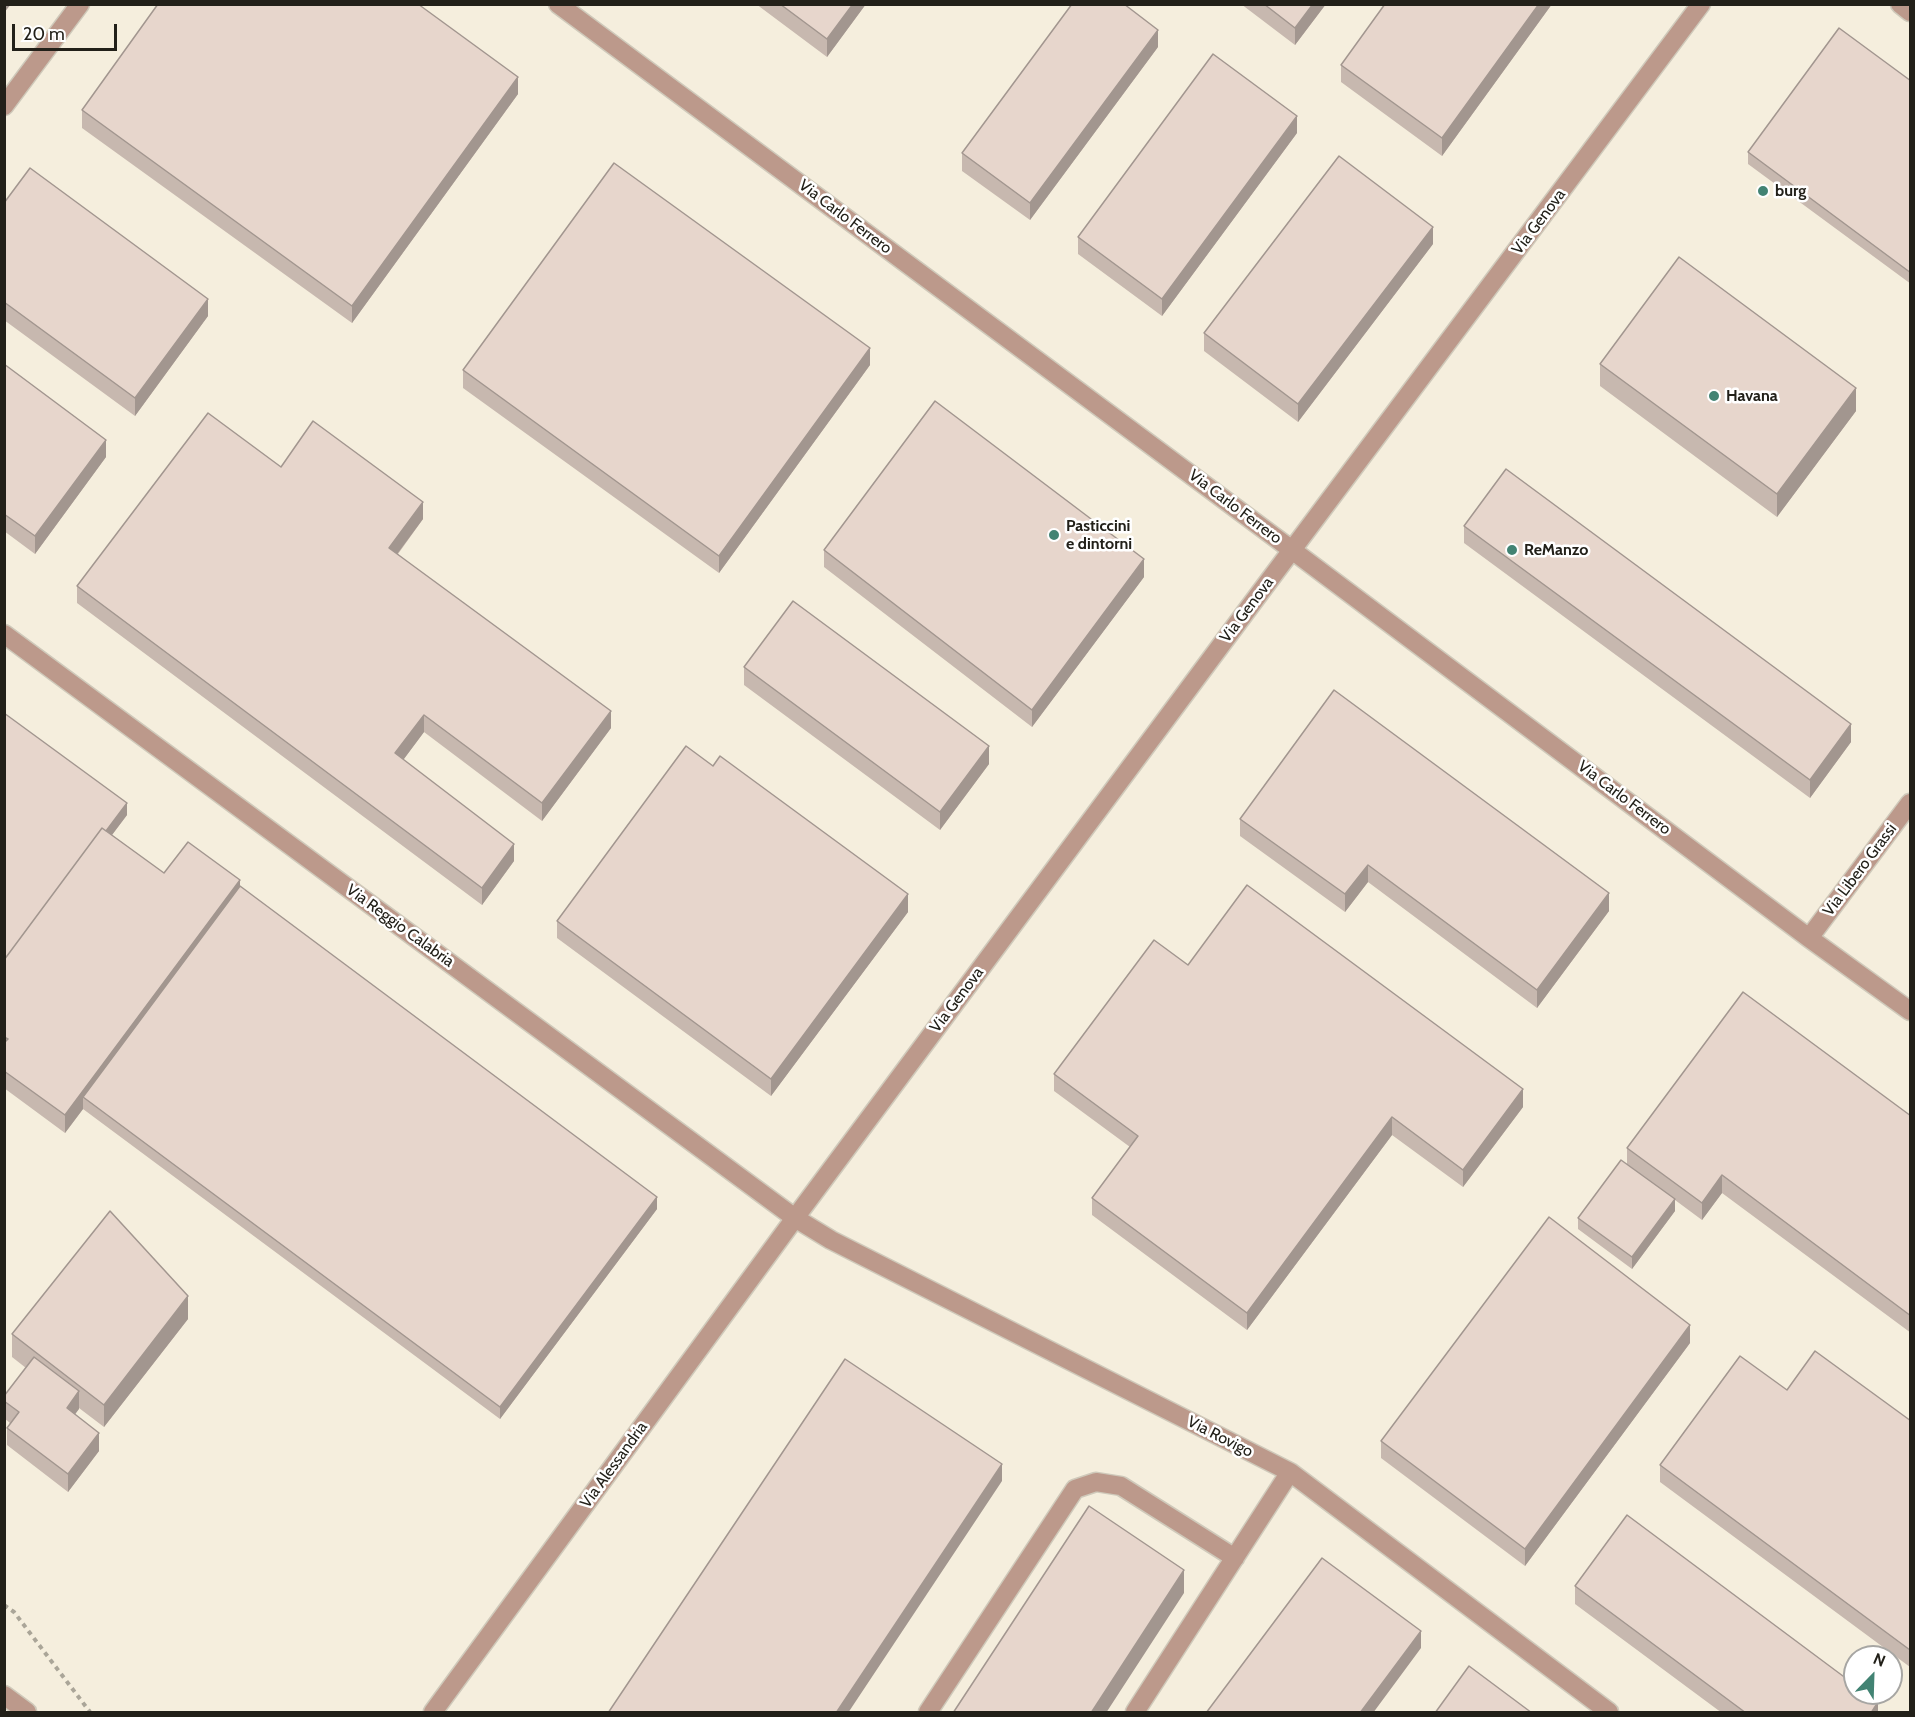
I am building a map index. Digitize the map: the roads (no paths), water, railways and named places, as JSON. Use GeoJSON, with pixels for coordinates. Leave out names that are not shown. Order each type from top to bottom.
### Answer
{"type":"FeatureCollection","features":[{"type":"Feature","properties":{"kind":"street"},"geometry":{"type":"LineString","coordinates":[[4,106],[80,4]]}},
{"type":"Feature","properties":{"kind":"street","name":"Via Carlo Ferrero"},"geometry":{"type":"LineString","coordinates":[[558,4],[1809,938],[1911,1011]]}},
{"type":"Feature","properties":{"kind":"street","name":"Via Genova"},"geometry":{"type":"LineString","coordinates":[[795,1218],[1701,4]]}},
{"type":"Feature","properties":{"kind":"street"},"geometry":{"type":"LineString","coordinates":[[1900,4],[1911,12]]}},
{"type":"Feature","properties":{"kind":"street","name":"Via Reggio Calabria"},"geometry":{"type":"LineString","coordinates":[[4,634],[795,1218]]}},
{"type":"Feature","properties":{"kind":"street","name":"Via Libero Grassi"},"geometry":{"type":"LineString","coordinates":[[1809,938],[1911,803]]}},
{"type":"Feature","properties":{"kind":"street","name":"Via Rovigo"},"geometry":{"type":"LineString","coordinates":[[795,1218],[831,1240],[1290,1472],[1609,1713]]}},
{"type":"Feature","properties":{"kind":"street","name":"Via Alessandria"},"geometry":{"type":"LineString","coordinates":[[433,1713],[795,1218]]}},
{"type":"Feature","properties":{"kind":"street"},"geometry":{"type":"LineString","coordinates":[[1135,1713],[1290,1472]]}},
{"type":"Feature","properties":{"kind":"street"},"geometry":{"type":"LineString","coordinates":[[928,1713],[1075,1489],[1096,1482],[1121,1486],[1235,1557]]}},
{"type":"Feature","properties":{"kind":"street"},"geometry":{"type":"LineString","coordinates":[[4,1695],[27,1713]]}},
{"type":"Feature","properties":{"kind":"place","name":"burg"},"geometry":{"type":"Point","coordinates":[1763,191]}},
{"type":"Feature","properties":{"kind":"place","name":"Havana"},"geometry":{"type":"Point","coordinates":[1714,396]}},
{"type":"Feature","properties":{"kind":"place","name":"Pasticcini e dintorni"},"geometry":{"type":"Point","coordinates":[1054,535]}},
{"type":"Feature","properties":{"kind":"place","name":"ReManzo"},"geometry":{"type":"Point","coordinates":[1512,550]}}]}
